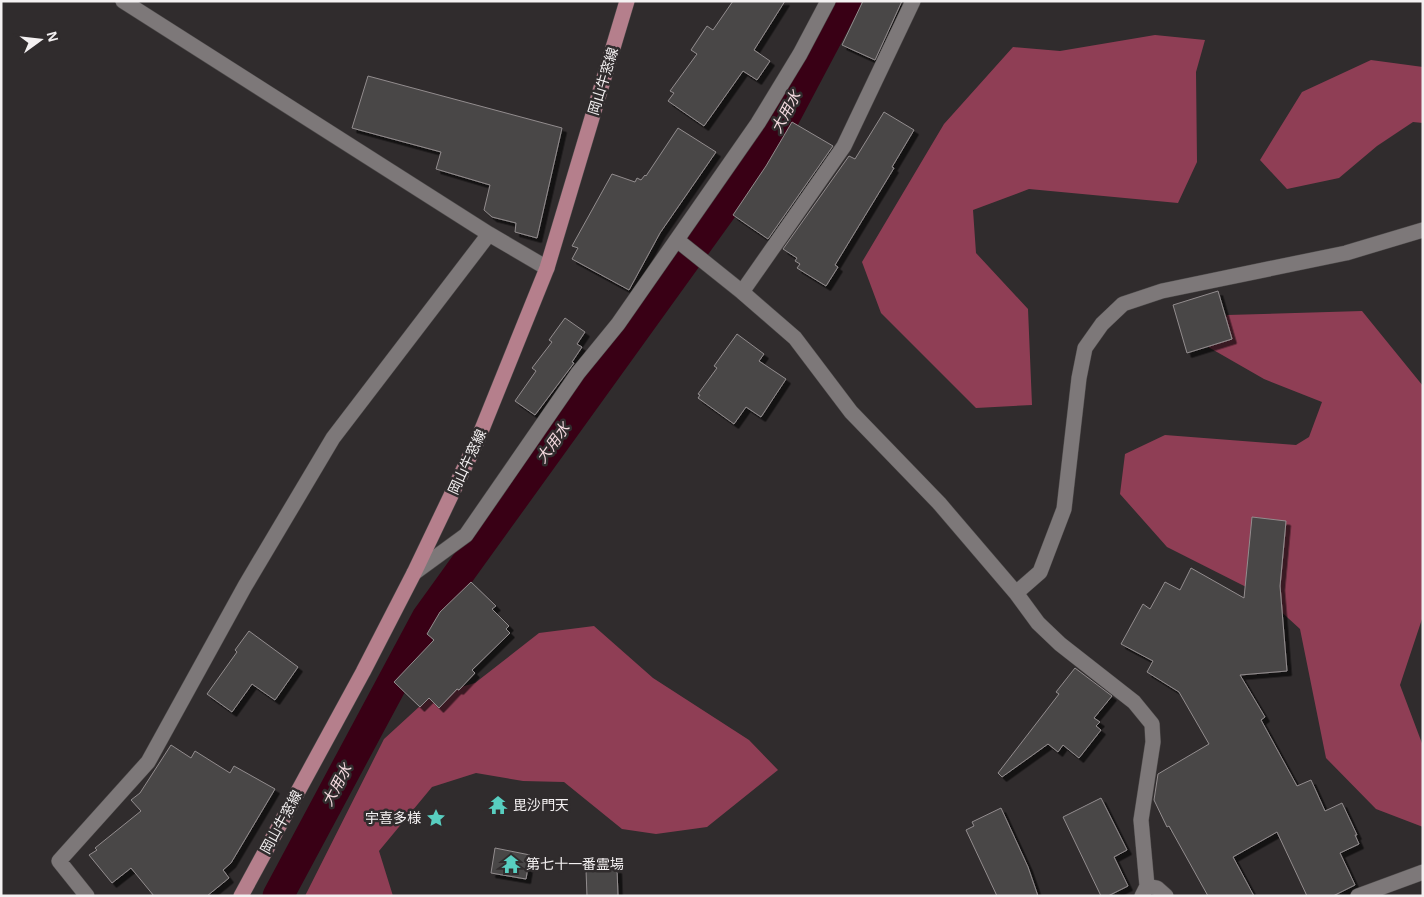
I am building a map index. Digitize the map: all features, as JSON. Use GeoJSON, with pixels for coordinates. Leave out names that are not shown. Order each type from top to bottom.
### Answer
{"type":"FeatureCollection","features":[{"type":"Feature","properties":{"kind":"main road","name":"岡山牛窓線"},"geometry":{"type":"LineString","coordinates":[[242,896],[363,672],[414,573],[478,439],[547,268],[627,1]]}},
{"type":"Feature","properties":{"kind":"street"},"geometry":{"type":"LineString","coordinates":[[123,1],[489,234],[547,268]]}},
{"type":"Feature","properties":{"kind":"street"},"geometry":{"type":"LineString","coordinates":[[414,573],[466,535],[578,373],[681,243],[800,54],[828,1]]}},
{"type":"Feature","properties":{"kind":"street"},"geometry":{"type":"LineString","coordinates":[[742,292],[844,146],[913,1]]}},
{"type":"Feature","properties":{"kind":"street"},"geometry":{"type":"LineString","coordinates":[[1016,593],[1040,572],[1064,509],[1079,378],[1085,348],[1102,324],[1122,304],[1162,291],[1346,253],[1423,230]]}},
{"type":"Feature","properties":{"kind":"street"},"geometry":{"type":"LineString","coordinates":[[87,896],[59,861],[148,762],[245,586],[333,438],[489,234]]}},
{"type":"Feature","properties":{"kind":"street"},"geometry":{"type":"LineString","coordinates":[[681,243],[795,338],[851,412],[939,503],[1046,630],[1060,644],[1134,702],[1152,724],[1153,742],[1141,820],[1144,891],[1157,888],[1166,896]]}},
{"type":"Feature","properties":{"kind":"street"},"geometry":{"type":"LineString","coordinates":[[1358,896],[1423,872]]}},
{"type":"Feature","properties":{"kind":"shaded area"},"geometry":{"type":"Polygon","coordinates":[[[1155,35],[1205,40],[1196,72],[1197,162],[1178,203],[1029,189],[973,210],[976,253],[1028,309],[1032,405],[976,408],[881,313],[862,262],[944,124],[1013,47],[1060,51],[1155,35]]]}},
{"type":"Feature","properties":{"kind":"shaded area"},"geometry":{"type":"Polygon","coordinates":[[[1371,60],[1423,67],[1423,123],[1413,122],[1377,146],[1339,178],[1287,189],[1260,160],[1302,92],[1371,60]]]}},
{"type":"Feature","properties":{"kind":"shaded area"},"geometry":{"type":"Polygon","coordinates":[[[1362,311],[1423,386],[1423,616],[1400,685],[1423,746],[1423,827],[1376,809],[1326,758],[1300,629],[1264,596],[1167,547],[1120,494],[1125,454],[1165,435],[1296,445],[1309,437],[1322,402],[1264,379],[1203,344],[1227,315],[1362,311]]]}},
{"type":"Feature","properties":{"kind":"shaded area"},"geometry":{"type":"Polygon","coordinates":[[[594,626],[653,678],[749,740],[778,770],[707,827],[656,834],[622,829],[564,782],[523,781],[476,773],[432,787],[379,851],[393,896],[305,896],[384,739],[432,695],[475,683],[539,633],[594,626]]]}},
{"type":"Feature","properties":{"kind":"building"},"geometry":{"type":"Polygon","coordinates":[[[733,1],[785,1],[754,50],[770,61],[757,80],[743,71],[704,126],[668,101],[674,93],[670,91],[697,54],[691,50],[707,26],[713,30],[733,1]]]}},
{"type":"Feature","properties":{"kind":"building"},"geometry":{"type":"Polygon","coordinates":[[[863,1],[902,1],[875,60],[842,45],[863,1]]]}},
{"type":"Feature","properties":{"kind":"building"},"geometry":{"type":"Polygon","coordinates":[[[368,76],[562,128],[537,238],[515,232],[516,223],[492,217],[484,210],[490,185],[436,169],[441,152],[352,128],[368,76]]]}},
{"type":"Feature","properties":{"kind":"building"},"geometry":{"type":"Polygon","coordinates":[[[884,112],[914,130],[892,167],[894,168],[835,265],[838,267],[826,286],[797,268],[800,264],[795,261],[797,258],[783,249],[849,156],[855,159],[884,112]]]}},
{"type":"Feature","properties":{"kind":"building"},"geometry":{"type":"Polygon","coordinates":[[[792,122],[833,146],[768,239],[733,215],[766,166],[792,122]]]}},
{"type":"Feature","properties":{"kind":"building"},"geometry":{"type":"Polygon","coordinates":[[[678,128],[716,152],[660,233],[629,290],[572,259],[578,248],[572,246],[612,174],[635,182],[637,178],[641,180],[646,176],[678,128]]]}},
{"type":"Feature","properties":{"kind":"building"},"geometry":{"type":"Polygon","coordinates":[[[1218,291],[1232,339],[1187,353],[1173,305],[1218,291]]]}},
{"type":"Feature","properties":{"kind":"building"},"geometry":{"type":"Polygon","coordinates":[[[565,318],[585,332],[577,344],[582,347],[572,362],[574,363],[535,415],[515,401],[536,371],[532,368],[552,342],[549,340],[565,318]]]}},
{"type":"Feature","properties":{"kind":"building"},"geometry":{"type":"Polygon","coordinates":[[[737,334],[764,354],[759,361],[786,379],[761,417],[746,407],[734,424],[698,398],[700,395],[698,394],[717,368],[714,366],[737,334]]]}},
{"type":"Feature","properties":{"kind":"building"},"geometry":{"type":"Polygon","coordinates":[[[1252,517],[1286,521],[1280,586],[1287,671],[1240,675],[1265,717],[1261,720],[1297,786],[1311,780],[1325,811],[1342,803],[1357,835],[1355,835],[1359,844],[1340,853],[1355,885],[1333,896],[1307,896],[1277,832],[1233,857],[1254,896],[1208,896],[1169,826],[1167,827],[1154,800],[1158,774],[1209,744],[1179,692],[1147,672],[1153,661],[1121,644],[1143,604],[1150,609],[1165,582],[1180,590],[1191,568],[1244,598],[1252,517]]]}},
{"type":"Feature","properties":{"kind":"building"},"geometry":{"type":"Polygon","coordinates":[[[471,582],[496,606],[492,609],[509,626],[506,629],[510,633],[472,670],[475,673],[439,708],[429,698],[420,707],[394,682],[434,640],[427,634],[440,612],[471,582]]]}},
{"type":"Feature","properties":{"kind":"building"},"geometry":{"type":"Polygon","coordinates":[[[249,631],[298,667],[275,700],[252,684],[232,712],[207,694],[237,652],[235,650],[249,631]]]}},
{"type":"Feature","properties":{"kind":"building"},"geometry":{"type":"Polygon","coordinates":[[[1075,668],[1112,696],[1094,718],[1100,722],[1096,726],[1101,730],[1079,758],[1063,745],[1058,752],[1048,744],[1002,777],[998,773],[1059,694],[1056,692],[1075,668]]]}},
{"type":"Feature","properties":{"kind":"building"},"geometry":{"type":"Polygon","coordinates":[[[171,745],[191,758],[195,751],[230,773],[234,766],[275,789],[231,863],[223,870],[229,878],[207,896],[154,896],[131,868],[112,883],[89,855],[141,811],[131,800],[140,793],[171,745]]]}},
{"type":"Feature","properties":{"kind":"building"},"geometry":{"type":"Polygon","coordinates":[[[1101,798],[1127,850],[1114,857],[1128,886],[1108,896],[1101,896],[1063,817],[1101,798]]]}},
{"type":"Feature","properties":{"kind":"building"},"geometry":{"type":"Polygon","coordinates":[[[1001,808],[1028,867],[1038,896],[997,896],[966,830],[974,826],[972,822],[1001,808]]]}},
{"type":"Feature","properties":{"kind":"building","name":"第七十一番霊場"},"geometry":{"type":"Polygon","coordinates":[[[495,848],[530,855],[526,879],[491,873],[495,848]]]}},
{"type":"Feature","properties":{"kind":"building"},"geometry":{"type":"Polygon","coordinates":[[[617,869],[618,896],[587,896],[586,870],[617,869]]]}},
{"type":"Feature","properties":{"kind":"waterway","name":"大用水"},"geometry":{"type":"LineString","coordinates":[[278,896],[427,618],[775,135],[846,1]]}},
{"type":"Feature","properties":{"kind":"place","name":"毘沙門天"},"geometry":{"type":"Point","coordinates":[498,805]}},
{"type":"Feature","properties":{"kind":"place","name":"宇喜多様"},"geometry":{"type":"Point","coordinates":[436,818]}},
{"type":"Feature","properties":{"kind":"place","name":"第七十一番霊場"},"geometry":{"type":"Point","coordinates":[511,864]}}]}
